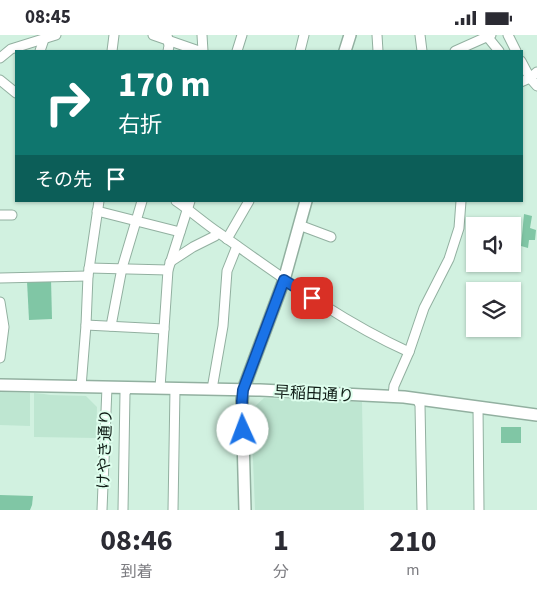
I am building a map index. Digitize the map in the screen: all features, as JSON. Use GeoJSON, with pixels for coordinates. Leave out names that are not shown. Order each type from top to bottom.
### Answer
{"type":"FeatureCollection","features":[{"type":"Feature","properties":{"kind":"main road"},"geometry":{"type":"LineString","coordinates":[[346,50],[350,35]]}},
{"type":"Feature","properties":{"kind":"main road"},"geometry":{"type":"LineString","coordinates":[[245,510],[243,390],[284,280],[306,202]]}},
{"type":"Feature","properties":{"kind":"main road","name":"早稲田通り"},"geometry":{"type":"LineString","coordinates":[[0,385],[212,389],[393,396],[537,415]]}},
{"type":"Feature","properties":{"kind":"street"},"geometry":{"type":"LineString","coordinates":[[0,58],[11,49],[56,35]]}},
{"type":"Feature","properties":{"kind":"street"},"geometry":{"type":"LineString","coordinates":[[112,50],[114,35]]}},
{"type":"Feature","properties":{"kind":"street"},"geometry":{"type":"LineString","coordinates":[[153,35],[167,37],[197,50]]}},
{"type":"Feature","properties":{"kind":"street"},"geometry":{"type":"LineString","coordinates":[[202,35],[203,50]]}},
{"type":"Feature","properties":{"kind":"street"},"geometry":{"type":"LineString","coordinates":[[237,50],[242,35]]}},
{"type":"Feature","properties":{"kind":"street"},"geometry":{"type":"LineString","coordinates":[[300,50],[304,35]]}},
{"type":"Feature","properties":{"kind":"street"},"geometry":{"type":"LineString","coordinates":[[377,35],[378,50]]}},
{"type":"Feature","properties":{"kind":"street"},"geometry":{"type":"LineString","coordinates":[[420,35],[422,50]]}},
{"type":"Feature","properties":{"kind":"street"},"geometry":{"type":"LineString","coordinates":[[508,35],[516,50]]}},
{"type":"Feature","properties":{"kind":"street"},"geometry":{"type":"LineString","coordinates":[[457,50],[488,36],[498,50]]}},
{"type":"Feature","properties":{"kind":"street"},"geometry":{"type":"LineString","coordinates":[[167,37],[168,50]]}},
{"type":"Feature","properties":{"kind":"street"},"geometry":{"type":"LineString","coordinates":[[40,50],[44,39]]}},
{"type":"Feature","properties":{"kind":"street"},"geometry":{"type":"LineString","coordinates":[[523,65],[529,77],[537,86]]}},
{"type":"Feature","properties":{"kind":"street"},"geometry":{"type":"LineString","coordinates":[[0,80],[15,92]]}},
{"type":"Feature","properties":{"kind":"street"},"geometry":{"type":"LineString","coordinates":[[111,326],[122,269],[142,202]]}},
{"type":"Feature","properties":{"kind":"street"},"geometry":{"type":"LineString","coordinates":[[227,239],[248,202]]}},
{"type":"Feature","properties":{"kind":"street"},"geometry":{"type":"LineString","coordinates":[[393,396],[394,386],[409,352],[424,308],[440,269],[449,259],[458,228],[461,202]]}},
{"type":"Feature","properties":{"kind":"street"},"geometry":{"type":"LineString","coordinates":[[160,388],[169,266],[189,205],[217,232],[284,280],[346,320],[409,352]]}},
{"type":"Feature","properties":{"kind":"street"},"geometry":{"type":"LineString","coordinates":[[81,387],[88,272],[98,206],[137,221],[180,232]]}},
{"type":"Feature","properties":{"kind":"street"},"geometry":{"type":"LineString","coordinates":[[0,215],[12,215]]}},
{"type":"Feature","properties":{"kind":"street"},"geometry":{"type":"LineString","coordinates":[[299,225],[331,237]]}},
{"type":"Feature","properties":{"kind":"street"},"geometry":{"type":"LineString","coordinates":[[0,278],[169,266],[193,247],[215,236],[217,232]]}},
{"type":"Feature","properties":{"kind":"street"},"geometry":{"type":"LineString","coordinates":[[212,389],[223,327],[228,271],[237,246]]}},
{"type":"Feature","properties":{"kind":"street"},"geometry":{"type":"LineString","coordinates":[[0,302],[4,327],[0,358]]}},
{"type":"Feature","properties":{"kind":"street"},"geometry":{"type":"LineString","coordinates":[[86,325],[164,329]]}},
{"type":"Feature","properties":{"kind":"street","name":"けやき通り"},"geometry":{"type":"LineString","coordinates":[[102,510],[107,387]]}},
{"type":"Feature","properties":{"kind":"street"},"geometry":{"type":"LineString","coordinates":[[123,510],[125,393],[128,388]]}},
{"type":"Feature","properties":{"kind":"street"},"geometry":{"type":"LineString","coordinates":[[173,510],[175,389]]}},
{"type":"Feature","properties":{"kind":"street"},"geometry":{"type":"LineString","coordinates":[[417,399],[420,405],[422,510]]}},
{"type":"Feature","properties":{"kind":"street"},"geometry":{"type":"LineString","coordinates":[[478,407],[479,510]]}},
{"type":"Feature","properties":{"kind":"shaded area"},"geometry":{"type":"Polygon","coordinates":[[[0,392],[30,393],[30,426],[0,425],[0,392]]]}},
{"type":"Feature","properties":{"kind":"shaded area"},"geometry":{"type":"Polygon","coordinates":[[[34,393],[86,396],[97,407],[96,438],[34,437],[34,393]]]}},
{"type":"Feature","properties":{"kind":"shaded area"},"geometry":{"type":"Polygon","coordinates":[[[264,398],[362,402],[364,510],[255,510],[251,410],[264,398]]]}},
{"type":"Feature","properties":{"kind":"green space"},"geometry":{"type":"Polygon","coordinates":[[[524,214],[532,216],[530,228],[536,230],[535,240],[529,240],[528,248],[521,246],[524,214]]]}},
{"type":"Feature","properties":{"kind":"green space"},"geometry":{"type":"Polygon","coordinates":[[[51,279],[52,319],[29,320],[27,281],[51,279]]]}},
{"type":"Feature","properties":{"kind":"green space"},"geometry":{"type":"Polygon","coordinates":[[[501,427],[521,427],[521,443],[501,443],[501,427]]]}},
{"type":"Feature","properties":{"kind":"green space"},"geometry":{"type":"Polygon","coordinates":[[[0,495],[33,496],[30,510],[0,510],[0,495]]]}},
{"type":"Feature","properties":{"kind":"route"},"geometry":{"type":"LineString","coordinates":[[243,430],[243,390],[284,280],[312,298]]}}]}
